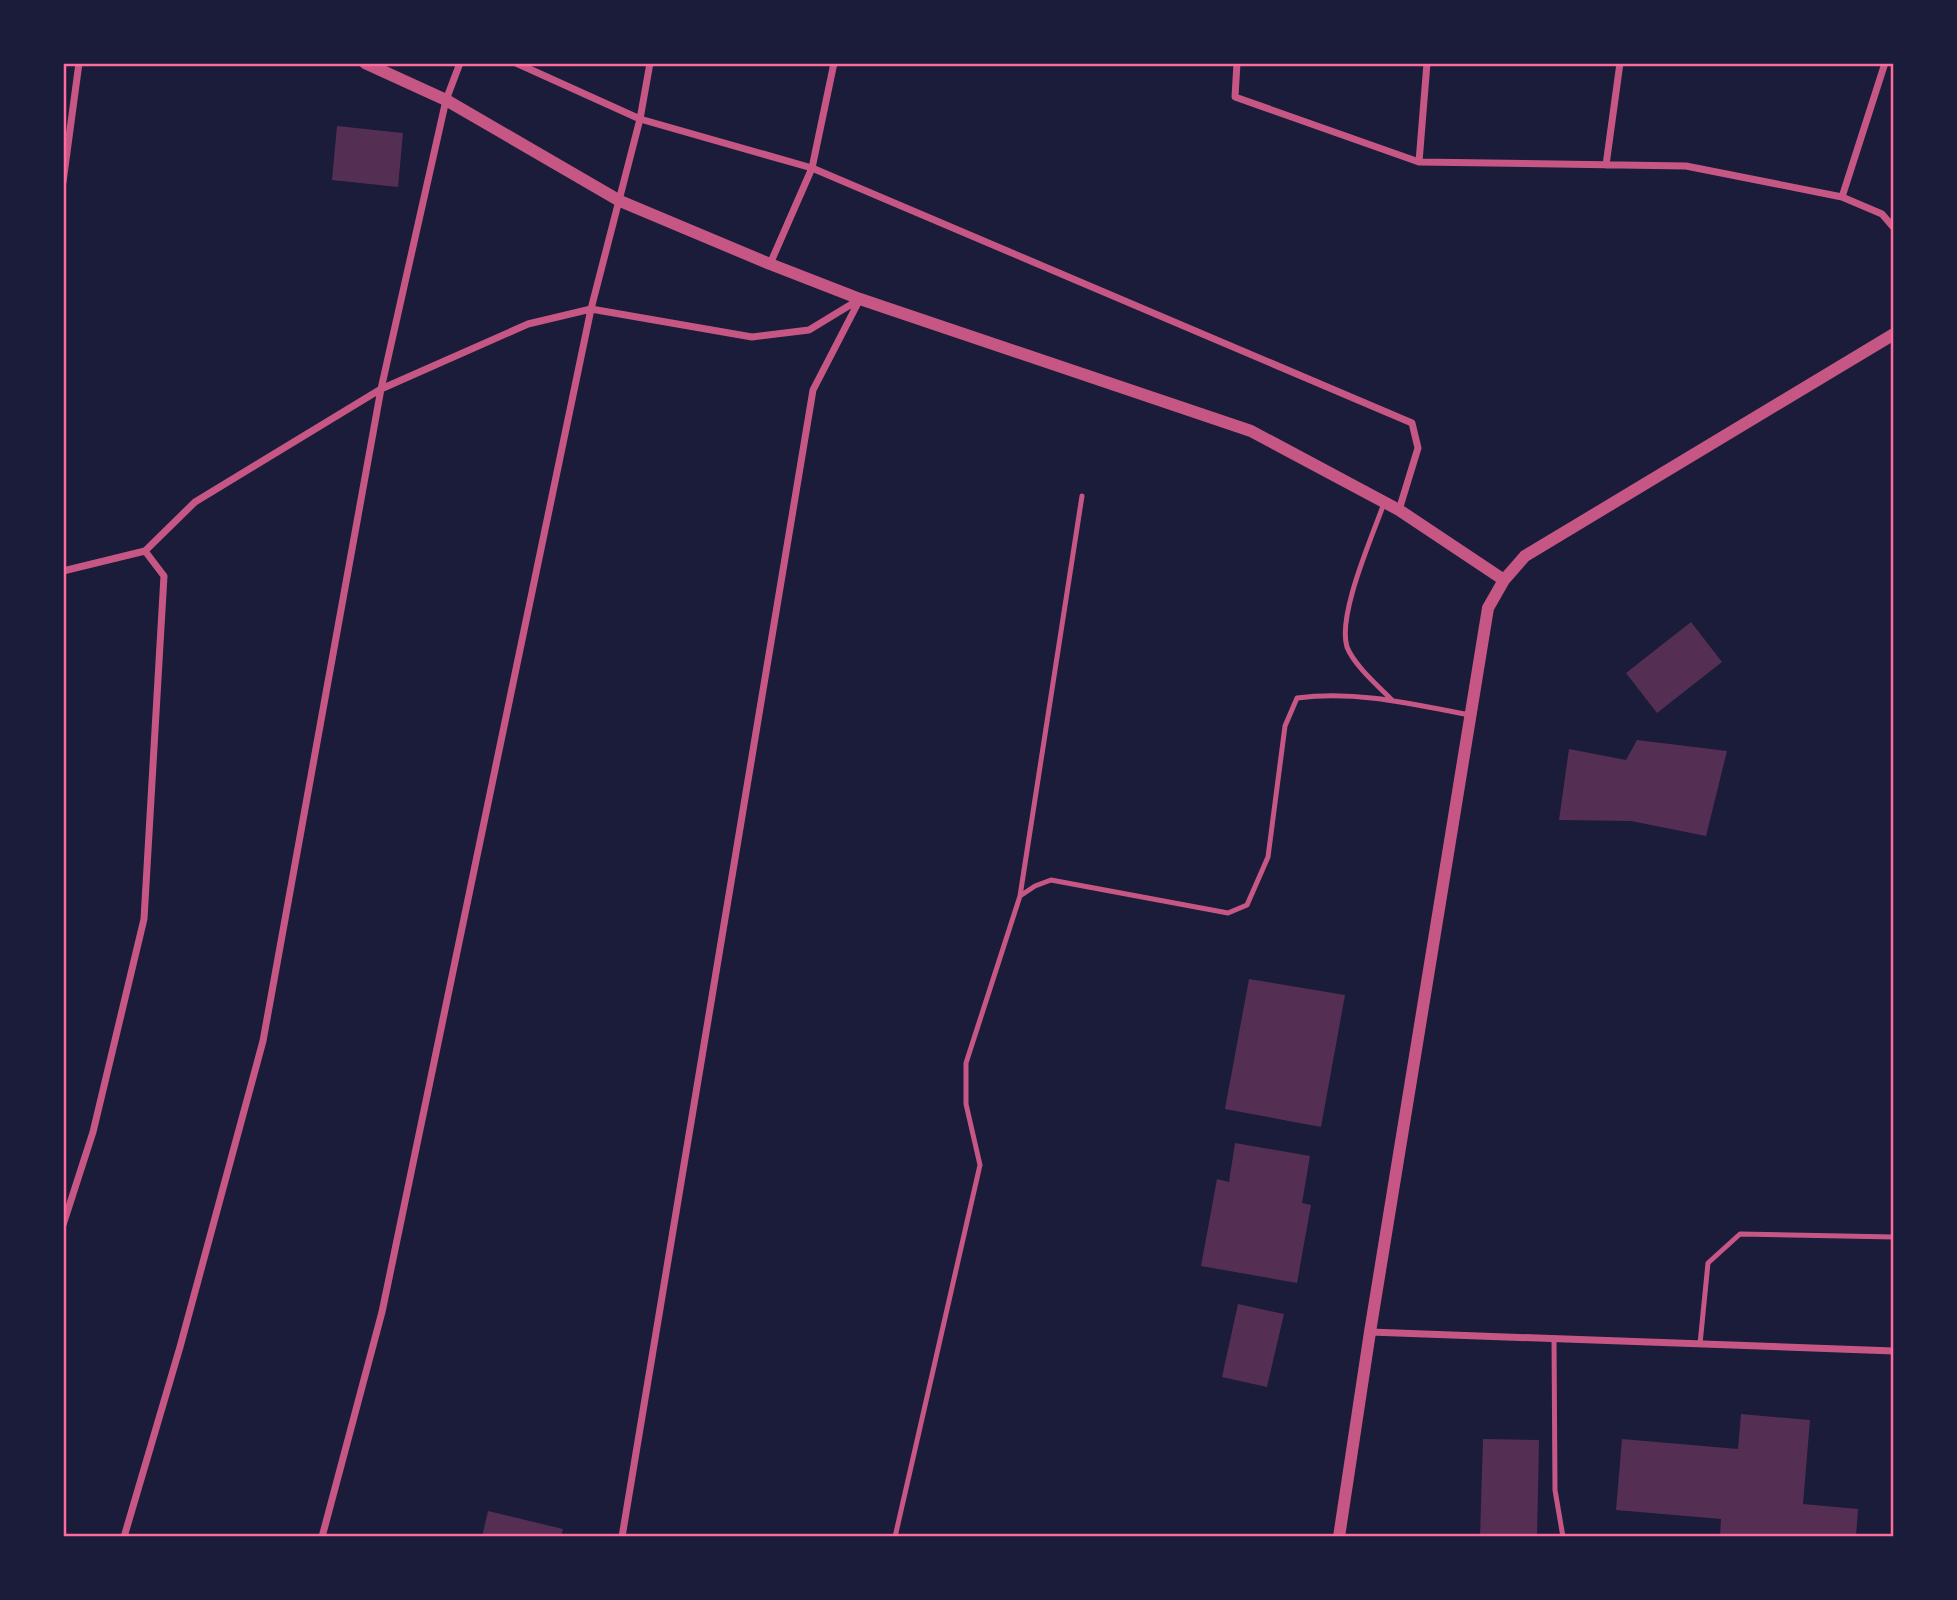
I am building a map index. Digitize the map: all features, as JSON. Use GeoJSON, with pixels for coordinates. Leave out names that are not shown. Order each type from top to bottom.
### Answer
{"type":"FeatureCollection","features":[{"type":"Feature","properties":{"kind":"street"},"geometry":{"type":"LineString","coordinates":[[63,182],[79,63]]}},
{"type":"Feature","properties":{"kind":"street"},"geometry":{"type":"LineString","coordinates":[[365,63],[446,100],[620,201],[770,264],[860,299],[1251,431],[1399,510],[1504,580]]}},
{"type":"Feature","properties":{"kind":"street"},"geometry":{"type":"LineString","coordinates":[[124,1537],[180,1347],[263,1041],[381,389],[446,100],[460,63]]}},
{"type":"Feature","properties":{"kind":"street"},"geometry":{"type":"LineString","coordinates":[[516,63],[640,119],[812,167],[1412,423],[1418,448],[1399,510]]}},
{"type":"Feature","properties":{"kind":"street"},"geometry":{"type":"LineString","coordinates":[[322,1537],[382,1312],[591,309],[640,119],[650,63]]}},
{"type":"Feature","properties":{"kind":"street"},"geometry":{"type":"LineString","coordinates":[[770,264],[812,167],[834,63]]}},
{"type":"Feature","properties":{"kind":"street"},"geometry":{"type":"LineString","coordinates":[[1237,63],[1235,97],[1419,162],[1686,166],[1842,197],[1882,214],[1894,228]]}},
{"type":"Feature","properties":{"kind":"street"},"geometry":{"type":"LineString","coordinates":[[1419,162],[1427,63]]}},
{"type":"Feature","properties":{"kind":"street"},"geometry":{"type":"LineString","coordinates":[[1606,165],[1620,63]]}},
{"type":"Feature","properties":{"kind":"street"},"geometry":{"type":"LineString","coordinates":[[1842,197],[1885,63]]}},
{"type":"Feature","properties":{"kind":"street"},"geometry":{"type":"LineString","coordinates":[[63,571],[145,551],[195,502],[381,389],[528,324],[591,309],[752,337],[809,330],[860,299]]}},
{"type":"Feature","properties":{"kind":"street"},"geometry":{"type":"LineString","coordinates":[[622,1537],[813,390],[860,299]]}},
{"type":"Feature","properties":{"kind":"street"},"geometry":{"type":"LineString","coordinates":[[1339,1537],[1488,608],[1504,580],[1525,556],[1894,334]]}},
{"type":"Feature","properties":{"kind":"street"},"geometry":{"type":"LineString","coordinates":[[63,1225],[93,1132],[145,919],[164,576],[145,551]]}},
{"type":"Feature","properties":{"kind":"street"},"geometry":{"type":"LineString","coordinates":[[1370,1332],[1894,1352]]}},
{"type":"Feature","properties":{"kind":"lane"},"geometry":{"type":"LineString","coordinates":[[895,1537],[980,1165],[966,1104],[966,1063],[1020,896],[1082,496]]}},
{"type":"Feature","properties":{"kind":"lane"},"geometry":{"type":"LineString","coordinates":[[1384,503],[1354,587],[1344,632],[1348,649],[1368,676],[1392,700]]}},
{"type":"Feature","properties":{"kind":"lane"},"geometry":{"type":"LineString","coordinates":[[1020,896],[1051,880],[1228,913],[1247,905],[1268,856],[1285,726],[1297,698],[1324,694],[1392,700],[1469,715]]}},
{"type":"Feature","properties":{"kind":"lane"},"geometry":{"type":"LineString","coordinates":[[1700,1344],[1708,1263],[1740,1234],[1894,1237]]}},
{"type":"Feature","properties":{"kind":"lane"},"geometry":{"type":"LineString","coordinates":[[1554,1339],[1555,1490],[1563,1537]]}},
{"type":"Feature","properties":{"kind":"building"},"geometry":{"type":"Polygon","coordinates":[[[337,126],[403,133],[398,187],[332,180],[337,126]]]}},
{"type":"Feature","properties":{"kind":"building"},"geometry":{"type":"Polygon","coordinates":[[[1691,622],[1722,662],[1657,713],[1626,673],[1691,622]]]}},
{"type":"Feature","properties":{"kind":"building"},"geometry":{"type":"Polygon","coordinates":[[[1637,740],[1727,751],[1706,836],[1631,821],[1559,820],[1569,749],[1626,760],[1637,740]]]}},
{"type":"Feature","properties":{"kind":"building"},"geometry":{"type":"Polygon","coordinates":[[[1249,979],[1345,995],[1321,1127],[1225,1109],[1249,979]]]}},
{"type":"Feature","properties":{"kind":"building"},"geometry":{"type":"Polygon","coordinates":[[[1235,1143],[1310,1156],[1302,1203],[1311,1205],[1297,1283],[1201,1266],[1217,1179],[1229,1182],[1235,1143]]]}},
{"type":"Feature","properties":{"kind":"building"},"geometry":{"type":"Polygon","coordinates":[[[1238,1304],[1284,1314],[1267,1387],[1222,1377],[1238,1304]]]}},
{"type":"Feature","properties":{"kind":"building"},"geometry":{"type":"Polygon","coordinates":[[[1741,1414],[1810,1420],[1803,1504],[1858,1509],[1856,1537],[1720,1537],[1721,1519],[1616,1510],[1622,1439],[1738,1449],[1741,1414]]]}},
{"type":"Feature","properties":{"kind":"building"},"geometry":{"type":"Polygon","coordinates":[[[1483,1439],[1539,1440],[1537,1537],[1480,1537],[1483,1439]]]}},
{"type":"Feature","properties":{"kind":"building"},"geometry":{"type":"Polygon","coordinates":[[[488,1511],[563,1529],[561,1537],[482,1537],[488,1511]]]}}]}
